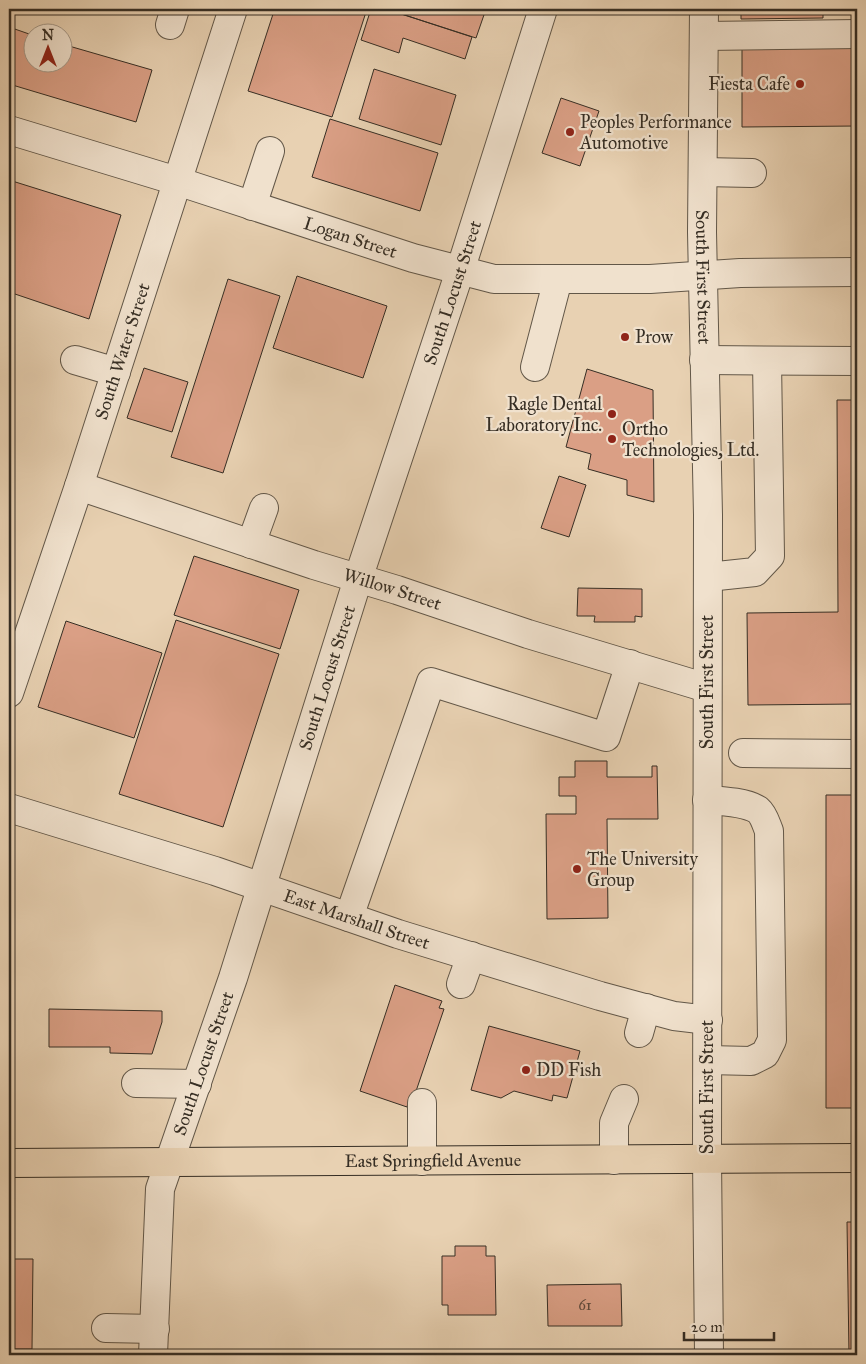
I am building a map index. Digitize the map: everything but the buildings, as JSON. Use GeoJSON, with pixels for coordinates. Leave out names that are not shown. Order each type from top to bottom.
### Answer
{"type":"FeatureCollection","features":[{"type":"Feature","properties":{"kind":"main road","name":"East Springfield Avenue"},"geometry":{"type":"LineString","coordinates":[[9,1163],[857,1158]]}},
{"type":"Feature","properties":{"kind":"street","name":"South Water Street"},"geometry":{"type":"LineString","coordinates":[[9,694],[79,486],[233,9]]}},
{"type":"Feature","properties":{"kind":"street","name":"South Locust Street"},"geometry":{"type":"LineString","coordinates":[[154,1342],[160,1190],[262,887],[358,579],[460,271],[543,9]]}},
{"type":"Feature","properties":{"kind":"street","name":"South First Street"},"geometry":{"type":"LineString","coordinates":[[704,9],[703,276],[708,577],[707,1158],[709,1355]]}},
{"type":"Feature","properties":{"kind":"street"},"geometry":{"type":"LineString","coordinates":[[704,36],[857,34]]}},
{"type":"Feature","properties":{"kind":"street","name":"Logan Street"},"geometry":{"type":"LineString","coordinates":[[9,130],[177,181],[413,258],[494,279],[650,279],[740,273],[857,272]]}},
{"type":"Feature","properties":{"kind":"street"},"geometry":{"type":"LineString","coordinates":[[252,206],[270,151]]}},
{"type":"Feature","properties":{"kind":"street"},"geometry":{"type":"LineString","coordinates":[[703,172],[752,173]]}},
{"type":"Feature","properties":{"kind":"street"},"geometry":{"type":"LineString","coordinates":[[535,367],[558,279]]}},
{"type":"Feature","properties":{"kind":"street"},"geometry":{"type":"LineString","coordinates":[[75,360],[116,372]]}},
{"type":"Feature","properties":{"kind":"street"},"geometry":{"type":"LineString","coordinates":[[704,360],[857,360]]}},
{"type":"Feature","properties":{"kind":"street"},"geometry":{"type":"LineString","coordinates":[[708,577],[755,572],[770,556],[768,361]]}},
{"type":"Feature","properties":{"kind":"street","name":"Willow Street"},"geometry":{"type":"LineString","coordinates":[[79,486],[528,634],[707,688]]}},
{"type":"Feature","properties":{"kind":"street"},"geometry":{"type":"LineString","coordinates":[[251,544],[264,508]]}},
{"type":"Feature","properties":{"kind":"street"},"geometry":{"type":"LineString","coordinates":[[349,917],[431,682],[606,737],[630,664]]}},
{"type":"Feature","properties":{"kind":"street"},"geometry":{"type":"LineString","coordinates":[[743,754],[857,754]]}},
{"type":"Feature","properties":{"kind":"street"},"geometry":{"type":"LineString","coordinates":[[707,800],[732,802],[758,810],[764,818],[769,831],[772,1040],[765,1054],[751,1062],[708,1060]]}},
{"type":"Feature","properties":{"kind":"street","name":"East Marshall Street"},"geometry":{"type":"LineString","coordinates":[[9,808],[262,887],[471,956],[642,1021],[674,1016],[708,1020]]}},
{"type":"Feature","properties":{"kind":"street"},"geometry":{"type":"LineString","coordinates":[[462,984],[471,956]]}},
{"type":"Feature","properties":{"kind":"street"},"geometry":{"type":"LineString","coordinates":[[136,1084],[197,1084]]}},
{"type":"Feature","properties":{"kind":"street"},"geometry":{"type":"LineString","coordinates":[[614,1160],[614,1123],[624,1099]]}},
{"type":"Feature","properties":{"kind":"street"},"geometry":{"type":"LineString","coordinates":[[422,1103],[422,1161]]}},
{"type":"Feature","properties":{"kind":"street"},"geometry":{"type":"LineString","coordinates":[[106,1328],[154,1342]]}},
{"type":"Feature","properties":{"kind":"place","name":"Fiesta Cafe"},"geometry":{"type":"Point","coordinates":[800,84]}},
{"type":"Feature","properties":{"kind":"place","name":"Peoples Performance Automotive"},"geometry":{"type":"Point","coordinates":[570,132]}},
{"type":"Feature","properties":{"kind":"place","name":"Prow"},"geometry":{"type":"Point","coordinates":[625,337]}},
{"type":"Feature","properties":{"kind":"place","name":"Ragle Dental Laboratory Inc."},"geometry":{"type":"Point","coordinates":[612,414]}},
{"type":"Feature","properties":{"kind":"place","name":"Ortho Technologies, Ltd."},"geometry":{"type":"Point","coordinates":[612,439]}},
{"type":"Feature","properties":{"kind":"place","name":"The University Group"},"geometry":{"type":"Point","coordinates":[577,869]}},
{"type":"Feature","properties":{"kind":"place","name":"DD Fish"},"geometry":{"type":"Point","coordinates":[526,1070]}}]}
